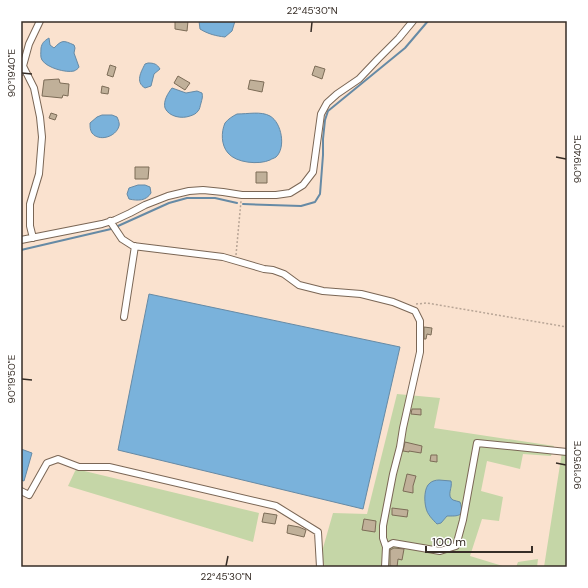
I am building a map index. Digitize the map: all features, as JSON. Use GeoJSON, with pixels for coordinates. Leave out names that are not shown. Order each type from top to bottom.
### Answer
{"type":"FeatureCollection","features":[{"type":"Feature","properties":{"kind":"street"},"geometry":{"type":"LineString","coordinates":[[33,238],[30,226],[30,204],[39,174],[42,138],[40,117],[34,88],[22,69],[29,44],[40,21]]}},
{"type":"Feature","properties":{"kind":"street"},"geometry":{"type":"LineString","coordinates":[[21,240],[102,224],[168,196],[189,191],[203,190],[242,195],[276,195],[290,193],[303,185],[313,172],[321,114],[327,103],[336,94],[359,79],[399,38],[413,21]]}},
{"type":"Feature","properties":{"kind":"street"},"geometry":{"type":"LineString","coordinates":[[110,221],[122,238],[130,244],[136,246],[204,254],[236,260],[284,274],[300,285],[323,291],[361,294],[393,302],[415,311],[420,321],[420,352],[384,520],[383,538],[386,547],[384,567]]}},
{"type":"Feature","properties":{"kind":"street"},"geometry":{"type":"LineString","coordinates":[[124,317],[136,246]]}},
{"type":"Feature","properties":{"kind":"street"},"geometry":{"type":"LineString","coordinates":[[386,547],[393,543],[440,551],[456,546],[463,520],[477,443],[567,452]]}},
{"type":"Feature","properties":{"kind":"street"},"geometry":{"type":"LineString","coordinates":[[21,491],[29,495],[47,463],[58,459],[79,467],[109,467],[276,506],[318,532],[320,567]]}},
{"type":"Feature","properties":{"kind":"path"},"geometry":{"type":"LineString","coordinates":[[236,260],[242,195]]}},
{"type":"Feature","properties":{"kind":"path"},"geometry":{"type":"LineString","coordinates":[[404,307],[413,304],[427,303],[567,327]]}},
{"type":"Feature","properties":{"kind":"green space"},"geometry":{"type":"Polygon","coordinates":[[[397,394],[440,398],[434,428],[554,446],[551,456],[523,454],[520,469],[487,461],[481,491],[503,497],[499,521],[482,519],[470,556],[506,567],[325,567],[321,555],[333,513],[367,514],[397,394]]]}},
{"type":"Feature","properties":{"kind":"green space"},"geometry":{"type":"Polygon","coordinates":[[[562,452],[567,457],[567,567],[544,567],[562,452]]]}},
{"type":"Feature","properties":{"kind":"green space"},"geometry":{"type":"Polygon","coordinates":[[[76,469],[259,513],[253,542],[68,486],[76,469]]]}},
{"type":"Feature","properties":{"kind":"green space"},"geometry":{"type":"Polygon","coordinates":[[[538,559],[537,567],[516,567],[518,562],[538,559]]]}},
{"type":"Feature","properties":{"kind":"water"},"geometry":{"type":"Polygon","coordinates":[[[199,21],[235,21],[232,31],[225,37],[200,29],[199,21]]]}},
{"type":"Feature","properties":{"kind":"water"},"geometry":{"type":"Polygon","coordinates":[[[49,38],[50,45],[54,48],[59,43],[63,42],[74,45],[74,53],[79,67],[78,69],[74,71],[62,71],[52,68],[44,63],[41,57],[41,48],[44,42],[49,38]]]}},
{"type":"Feature","properties":{"kind":"water"},"geometry":{"type":"Polygon","coordinates":[[[145,64],[155,64],[160,69],[154,74],[151,86],[145,88],[140,83],[140,77],[145,64]]]}},
{"type":"Feature","properties":{"kind":"water"},"geometry":{"type":"Polygon","coordinates":[[[172,88],[186,93],[197,91],[202,93],[200,108],[195,114],[183,117],[173,115],[167,111],[165,108],[165,100],[172,88]]]}},
{"type":"Feature","properties":{"kind":"water"},"geometry":{"type":"Polygon","coordinates":[[[237,114],[266,114],[274,119],[280,130],[282,142],[279,153],[276,157],[265,162],[254,163],[236,159],[228,153],[222,138],[223,130],[225,123],[237,114]]]}},
{"type":"Feature","properties":{"kind":"water"},"geometry":{"type":"Polygon","coordinates":[[[102,115],[112,115],[117,117],[119,124],[114,133],[103,138],[95,136],[90,130],[90,123],[102,115]]]}},
{"type":"Feature","properties":{"kind":"water"},"geometry":{"type":"Polygon","coordinates":[[[138,185],[150,187],[151,193],[147,198],[142,200],[129,199],[127,194],[129,188],[138,185]]]}},
{"type":"Feature","properties":{"kind":"water"},"geometry":{"type":"Polygon","coordinates":[[[149,294],[400,347],[363,509],[118,450],[149,294]]]}},
{"type":"Feature","properties":{"kind":"water"},"geometry":{"type":"Polygon","coordinates":[[[21,449],[32,453],[24,481],[21,480],[21,449]]]}},
{"type":"Feature","properties":{"kind":"water"},"geometry":{"type":"Polygon","coordinates":[[[433,481],[451,481],[450,496],[453,500],[460,502],[462,511],[460,515],[447,516],[441,523],[437,524],[430,517],[425,505],[425,498],[428,485],[433,481]]]}},
{"type":"Feature","properties":{"kind":"building"},"geometry":{"type":"Polygon","coordinates":[[[175,21],[188,21],[187,31],[175,29],[175,21]]]}},
{"type":"Feature","properties":{"kind":"building"},"geometry":{"type":"Polygon","coordinates":[[[110,65],[116,67],[113,77],[107,75],[110,65]]]}},
{"type":"Feature","properties":{"kind":"building"},"geometry":{"type":"Polygon","coordinates":[[[315,66],[325,69],[322,79],[312,75],[315,66]]]}},
{"type":"Feature","properties":{"kind":"building"},"geometry":{"type":"Polygon","coordinates":[[[178,76],[190,83],[185,90],[174,83],[178,76]]]}},
{"type":"Feature","properties":{"kind":"building"},"geometry":{"type":"Polygon","coordinates":[[[59,79],[60,83],[69,84],[68,96],[63,95],[62,98],[42,96],[44,80],[59,79]]]}},
{"type":"Feature","properties":{"kind":"building"},"geometry":{"type":"Polygon","coordinates":[[[250,80],[264,82],[262,92],[248,89],[250,80]]]}},
{"type":"Feature","properties":{"kind":"building"},"geometry":{"type":"Polygon","coordinates":[[[102,86],[109,88],[108,94],[101,93],[102,86]]]}},
{"type":"Feature","properties":{"kind":"building"},"geometry":{"type":"Polygon","coordinates":[[[51,113],[57,115],[55,120],[49,118],[51,113]]]}},
{"type":"Feature","properties":{"kind":"building"},"geometry":{"type":"Polygon","coordinates":[[[135,167],[149,167],[148,179],[135,179],[135,167]]]}},
{"type":"Feature","properties":{"kind":"building"},"geometry":{"type":"Polygon","coordinates":[[[256,172],[267,172],[267,183],[256,183],[256,172]]]}},
{"type":"Feature","properties":{"kind":"building"},"geometry":{"type":"Polygon","coordinates":[[[424,327],[432,328],[431,335],[427,334],[426,339],[424,339],[424,327]]]}},
{"type":"Feature","properties":{"kind":"building"},"geometry":{"type":"Polygon","coordinates":[[[412,409],[421,409],[421,415],[411,414],[412,409]]]}},
{"type":"Feature","properties":{"kind":"building"},"geometry":{"type":"Polygon","coordinates":[[[405,442],[422,446],[421,453],[403,451],[405,442]]]}},
{"type":"Feature","properties":{"kind":"building"},"geometry":{"type":"Polygon","coordinates":[[[431,455],[437,455],[437,462],[430,461],[431,455]]]}},
{"type":"Feature","properties":{"kind":"building"},"geometry":{"type":"Polygon","coordinates":[[[407,474],[416,476],[413,486],[413,493],[403,491],[407,474]]]}},
{"type":"Feature","properties":{"kind":"building"},"geometry":{"type":"Polygon","coordinates":[[[392,508],[408,510],[407,517],[392,515],[392,508]]]}},
{"type":"Feature","properties":{"kind":"building"},"geometry":{"type":"Polygon","coordinates":[[[264,513],[277,515],[275,524],[262,522],[264,513]]]}},
{"type":"Feature","properties":{"kind":"building"},"geometry":{"type":"Polygon","coordinates":[[[364,519],[376,521],[375,532],[362,530],[364,519]]]}},
{"type":"Feature","properties":{"kind":"building"},"geometry":{"type":"Polygon","coordinates":[[[288,525],[306,530],[304,537],[287,533],[288,525]]]}},
{"type":"Feature","properties":{"kind":"building"},"geometry":{"type":"Polygon","coordinates":[[[394,548],[404,549],[402,560],[398,559],[397,567],[390,566],[390,550],[394,548]]]}},
{"type":"Feature","properties":{"kind":"waterway"},"geometry":{"type":"LineString","coordinates":[[243,204],[301,206],[315,202],[320,194],[323,139],[325,120],[328,111],[405,48],[428,21]]}},
{"type":"Feature","properties":{"kind":"waterway"},"geometry":{"type":"LineString","coordinates":[[118,226],[169,203],[187,198],[215,198],[237,203]]}},
{"type":"Feature","properties":{"kind":"waterway"},"geometry":{"type":"LineString","coordinates":[[21,250],[111,229]]}}]}
